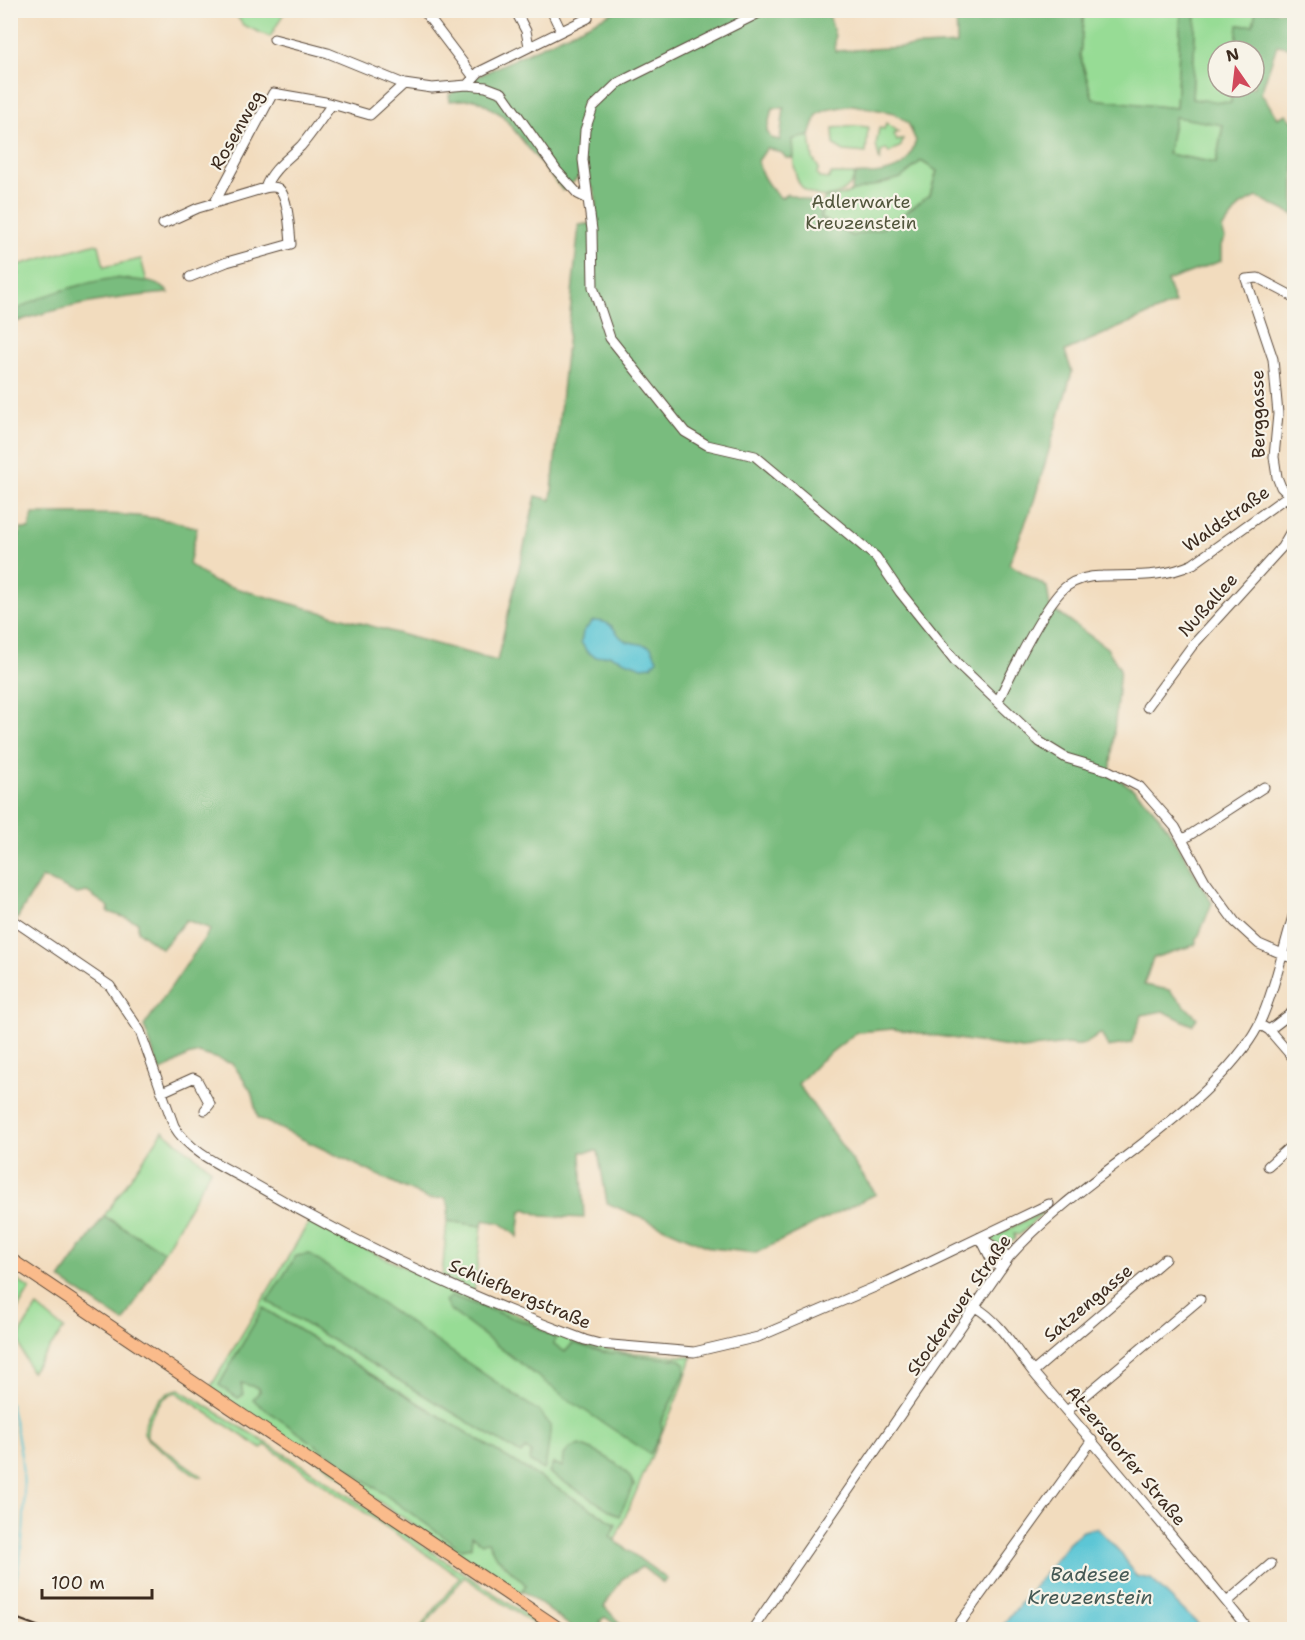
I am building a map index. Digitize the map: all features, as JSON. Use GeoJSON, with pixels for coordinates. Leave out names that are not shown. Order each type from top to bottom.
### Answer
{"type":"FeatureCollection","features":[{"type":"Feature","properties":{"kind":"main road"},"geometry":{"type":"LineString","coordinates":[[10,1259],[561,1629]]}},
{"type":"Feature","properties":{"kind":"street"},"geometry":{"type":"LineString","coordinates":[[423,10],[473,76]]}},
{"type":"Feature","properties":{"kind":"street"},"geometry":{"type":"LineString","coordinates":[[514,10],[526,32],[529,46]]}},
{"type":"Feature","properties":{"kind":"street"},"geometry":{"type":"LineString","coordinates":[[551,10],[561,31]]}},
{"type":"Feature","properties":{"kind":"street"},"geometry":{"type":"LineString","coordinates":[[765,10],[618,83],[600,98],[588,119],[583,144],[592,230],[593,287],[610,338],[685,432],[707,445],[755,456],[876,557],[900,592],[957,663],[1052,750],[1081,763],[1116,774],[1140,787],[1154,799],[1182,840],[1205,881],[1235,922],[1259,944],[1294,959]]}},
{"type":"Feature","properties":{"kind":"street"},"geometry":{"type":"LineString","coordinates":[[1276,10],[1294,12]]}},
{"type":"Feature","properties":{"kind":"street"},"geometry":{"type":"LineString","coordinates":[[467,85],[473,76],[561,31],[587,14]]}},
{"type":"Feature","properties":{"kind":"street"},"geometry":{"type":"LineString","coordinates":[[274,39],[328,53],[404,84],[432,88],[467,85],[496,90],[507,97],[544,154],[578,194],[588,199]]}},
{"type":"Feature","properties":{"kind":"street","name":"Rosenweg"},"geometry":{"type":"LineString","coordinates":[[215,202],[273,93],[288,94],[370,115],[404,84]]}},
{"type":"Feature","properties":{"kind":"street"},"geometry":{"type":"LineString","coordinates":[[265,188],[268,180],[291,152],[299,148],[332,105]]}},
{"type":"Feature","properties":{"kind":"street"},"geometry":{"type":"LineString","coordinates":[[163,224],[215,202],[265,188],[276,187],[284,197],[291,244],[227,262],[190,277]]}},
{"type":"Feature","properties":{"kind":"street","name":"Berggasse"},"geometry":{"type":"LineString","coordinates":[[1294,297],[1258,278],[1246,279],[1273,359],[1278,414],[1274,457],[1281,487],[1292,494],[1294,514]]}},
{"type":"Feature","properties":{"kind":"street","name":"Waldstraße"},"geometry":{"type":"LineString","coordinates":[[998,701],[1050,606],[1066,586],[1089,577],[1140,576],[1180,570],[1193,564],[1292,494]]}},
{"type":"Feature","properties":{"kind":"street","name":"Nußallee"},"geometry":{"type":"LineString","coordinates":[[1148,707],[1192,646],[1282,547],[1294,526]]}},
{"type":"Feature","properties":{"kind":"street"},"geometry":{"type":"LineString","coordinates":[[1182,840],[1264,787]]}},
{"type":"Feature","properties":{"kind":"street","name":"Stockerauer Straße"},"geometry":{"type":"LineString","coordinates":[[752,1629],[1009,1257],[1059,1208],[1192,1104],[1225,1071],[1259,1024],[1294,913]]}},
{"type":"Feature","properties":{"kind":"street","name":"Schliefbergstraße"},"geometry":{"type":"LineString","coordinates":[[10,918],[110,986],[140,1031],[179,1135],[200,1152],[333,1228],[559,1330],[600,1344],[672,1352],[694,1352],[719,1348],[758,1336],[798,1320],[1048,1204]]}},
{"type":"Feature","properties":{"kind":"street"},"geometry":{"type":"LineString","coordinates":[[1269,1030],[1294,1011]]}},
{"type":"Feature","properties":{"kind":"street"},"geometry":{"type":"LineString","coordinates":[[1259,1024],[1269,1030],[1294,1059]]}},
{"type":"Feature","properties":{"kind":"street"},"geometry":{"type":"LineString","coordinates":[[162,1092],[193,1078],[198,1080],[210,1104],[205,1110]]}},
{"type":"Feature","properties":{"kind":"street"},"geometry":{"type":"LineString","coordinates":[[1268,1166],[1294,1143]]}},
{"type":"Feature","properties":{"kind":"street"},"geometry":{"type":"LineString","coordinates":[[980,1237],[1009,1257]]}},
{"type":"Feature","properties":{"kind":"street"},"geometry":{"type":"LineString","coordinates":[[980,1237],[991,1259],[1001,1269]]}},
{"type":"Feature","properties":{"kind":"street","name":"Satzengasse"},"geometry":{"type":"LineString","coordinates":[[1033,1372],[1166,1259]]}},
{"type":"Feature","properties":{"kind":"street"},"geometry":{"type":"LineString","coordinates":[[1066,1411],[1200,1299]]}},
{"type":"Feature","properties":{"kind":"street","name":"Atzersdorfer Straße"},"geometry":{"type":"LineString","coordinates":[[975,1307],[988,1314],[1033,1372],[1249,1629]]}},
{"type":"Feature","properties":{"kind":"street"},"geometry":{"type":"LineString","coordinates":[[955,1629],[1092,1440]]}},
{"type":"Feature","properties":{"kind":"street"},"geometry":{"type":"LineString","coordinates":[[1227,1602],[1271,1564]]}},
{"type":"Feature","properties":{"kind":"green space"},"geometry":{"type":"Polygon","coordinates":[[[1084,10],[1080,56],[1093,99],[1176,108],[1181,11],[1196,11],[1192,99],[1231,103],[1231,99],[1265,99],[1278,118],[1286,114],[1294,123],[1294,215],[1257,197],[1241,205],[1222,229],[1225,238],[1221,245],[1221,261],[1167,281],[1175,303],[1065,351],[1072,372],[1034,501],[1009,564],[1047,587],[1050,607],[1107,648],[1120,669],[1110,775],[1127,784],[1156,813],[1181,849],[1212,903],[1195,945],[1153,958],[1144,985],[1169,990],[1197,1018],[1192,1025],[1163,1011],[1142,1015],[1131,1043],[1108,1047],[1101,1033],[1082,1045],[1069,1044],[1022,1049],[893,1029],[857,1032],[819,1062],[798,1084],[876,1194],[756,1253],[711,1248],[607,1203],[598,1151],[581,1152],[584,1218],[542,1216],[526,1209],[521,1211],[518,1237],[501,1223],[483,1220],[482,1226],[447,1221],[449,1207],[446,1198],[428,1199],[258,1118],[251,1091],[233,1064],[199,1053],[187,1056],[160,1072],[144,1026],[211,929],[186,920],[162,949],[138,931],[138,922],[108,912],[109,907],[87,892],[77,894],[42,877],[17,919],[11,914],[10,564],[21,529],[29,529],[33,514],[137,516],[197,528],[189,564],[214,582],[497,661],[536,496],[551,500],[579,225],[595,223],[593,209],[597,204],[593,188],[589,185],[586,163],[579,164],[578,178],[563,191],[502,115],[476,99],[450,101],[449,95],[470,80],[616,11],[828,11],[835,36],[835,51],[957,44],[956,11],[1084,10]],[[853,105],[826,110],[817,115],[810,136],[793,139],[794,158],[786,158],[782,153],[767,148],[758,161],[766,182],[781,198],[787,194],[822,205],[821,218],[852,236],[883,228],[930,195],[937,171],[921,161],[901,178],[851,192],[855,174],[881,173],[900,167],[908,159],[916,141],[908,123],[894,113],[853,105]],[[772,108],[767,131],[771,138],[780,140],[784,108],[772,108]],[[1175,117],[1168,154],[1216,163],[1223,125],[1175,117]]]}},
{"type":"Feature","properties":{"kind":"green space"},"geometry":{"type":"Polygon","coordinates":[[[217,11],[285,11],[270,37],[243,25],[234,12],[226,15],[217,11]]]}},
{"type":"Feature","properties":{"kind":"green space"},"geometry":{"type":"Polygon","coordinates":[[[1084,11],[1181,11],[1176,108],[1093,100],[1080,55],[1084,11]]]}},
{"type":"Feature","properties":{"kind":"green space"},"geometry":{"type":"Polygon","coordinates":[[[1196,11],[1256,11],[1253,26],[1238,25],[1237,39],[1206,39],[1206,99],[1231,99],[1231,103],[1192,100],[1196,11]]]}},
{"type":"Feature","properties":{"kind":"green space"},"geometry":{"type":"Polygon","coordinates":[[[1256,11],[1294,11],[1294,48],[1277,45],[1266,78],[1266,39],[1237,39],[1238,25],[1253,25],[1256,11]]]}},
{"type":"Feature","properties":{"kind":"green space"},"geometry":{"type":"Polygon","coordinates":[[[1175,116],[1223,125],[1216,163],[1168,154],[1175,116]]]}},
{"type":"Feature","properties":{"kind":"green space"},"geometry":{"type":"Polygon","coordinates":[[[886,123],[899,132],[894,134],[897,141],[903,139],[901,146],[889,153],[886,149],[881,152],[880,162],[876,145],[879,128],[884,129],[886,123]]]}},
{"type":"Feature","properties":{"kind":"green space"},"geometry":{"type":"Polygon","coordinates":[[[868,127],[866,153],[844,151],[834,145],[833,128],[868,127]]]}},
{"type":"Feature","properties":{"kind":"green space"},"geometry":{"type":"Polygon","coordinates":[[[810,136],[813,159],[819,168],[817,173],[819,178],[828,179],[831,174],[855,174],[847,189],[832,196],[823,196],[807,192],[801,186],[796,176],[793,139],[810,136]]]}},
{"type":"Feature","properties":{"kind":"green space","name":"Adlerwarte Kreuzenstein"},"geometry":{"type":"Polygon","coordinates":[[[921,161],[937,171],[930,195],[883,228],[852,236],[821,218],[824,198],[832,198],[862,187],[888,182],[912,170],[921,161]]]}},
{"type":"Feature","properties":{"kind":"green space"},"geometry":{"type":"Polygon","coordinates":[[[93,244],[99,245],[104,267],[141,259],[147,282],[115,278],[23,308],[11,315],[11,278],[19,274],[14,271],[11,273],[11,267],[93,244]]]}},
{"type":"Feature","properties":{"kind":"green space"},"geometry":{"type":"Polygon","coordinates":[[[115,278],[151,283],[164,288],[169,293],[90,303],[51,311],[13,323],[11,318],[17,311],[42,297],[115,278]]]}},
{"type":"Feature","properties":{"kind":"green space"},"geometry":{"type":"Polygon","coordinates":[[[163,1131],[211,1169],[164,1252],[104,1216],[163,1131]]]}},
{"type":"Feature","properties":{"kind":"green space"},"geometry":{"type":"Polygon","coordinates":[[[1048,1209],[1019,1235],[1014,1234],[1015,1239],[1003,1248],[989,1239],[1048,1209]]]}},
{"type":"Feature","properties":{"kind":"green space"},"geometry":{"type":"Polygon","coordinates":[[[104,1216],[164,1252],[124,1322],[60,1279],[104,1216]]]}},
{"type":"Feature","properties":{"kind":"green space"},"geometry":{"type":"Polygon","coordinates":[[[447,1221],[482,1226],[474,1292],[442,1277],[447,1221]]]}},
{"type":"Feature","properties":{"kind":"green space"},"geometry":{"type":"Polygon","coordinates":[[[309,1222],[425,1277],[589,1345],[622,1352],[692,1357],[684,1382],[615,1540],[610,1537],[616,1524],[263,1308],[219,1385],[242,1388],[240,1382],[259,1388],[258,1404],[472,1536],[488,1542],[495,1555],[526,1585],[521,1592],[500,1583],[210,1388],[309,1222]],[[452,1296],[566,1398],[661,1431],[661,1422],[685,1373],[685,1364],[681,1360],[603,1352],[573,1343],[565,1352],[554,1344],[555,1338],[533,1325],[452,1296]],[[586,1448],[564,1467],[553,1463],[549,1473],[620,1516],[620,1468],[586,1448]]]}},
{"type":"Feature","properties":{"kind":"green space"},"geometry":{"type":"Polygon","coordinates":[[[309,1254],[541,1413],[550,1426],[544,1470],[530,1462],[531,1452],[525,1449],[521,1454],[267,1301],[296,1256],[309,1254]]]}},
{"type":"Feature","properties":{"kind":"green space"},"geometry":{"type":"Polygon","coordinates":[[[11,1276],[30,1289],[11,1320],[11,1276]]]}},
{"type":"Feature","properties":{"kind":"green space"},"geometry":{"type":"Polygon","coordinates":[[[452,1296],[533,1325],[555,1338],[554,1344],[565,1352],[573,1343],[603,1352],[681,1360],[685,1364],[685,1373],[661,1422],[662,1431],[650,1454],[566,1398],[450,1310],[445,1301],[452,1296]]]}},
{"type":"Feature","properties":{"kind":"green space"},"geometry":{"type":"Polygon","coordinates":[[[37,1307],[64,1329],[31,1372],[22,1351],[20,1338],[37,1307]]]}},
{"type":"Feature","properties":{"kind":"green space"},"geometry":{"type":"Polygon","coordinates":[[[263,1308],[616,1524],[610,1537],[667,1579],[663,1583],[642,1567],[622,1579],[604,1606],[625,1629],[621,1629],[605,1617],[600,1621],[606,1629],[574,1629],[522,1590],[526,1585],[495,1555],[488,1542],[482,1543],[472,1536],[471,1547],[461,1549],[258,1404],[253,1399],[260,1391],[259,1388],[241,1383],[243,1395],[238,1398],[219,1385],[263,1308]]]}},
{"type":"Feature","properties":{"kind":"green space"},"geometry":{"type":"Polygon","coordinates":[[[179,1389],[312,1471],[547,1629],[541,1629],[464,1577],[422,1629],[419,1629],[460,1577],[265,1445],[262,1449],[176,1392],[164,1398],[155,1410],[148,1424],[147,1437],[202,1476],[197,1476],[148,1440],[144,1433],[144,1426],[154,1405],[166,1394],[179,1389]]]}},
{"type":"Feature","properties":{"kind":"green space"},"geometry":{"type":"Polygon","coordinates":[[[580,1445],[611,1460],[625,1472],[634,1485],[619,1516],[549,1473],[553,1463],[563,1467],[564,1455],[570,1448],[580,1445]]]}},
{"type":"Feature","properties":{"kind":"water"},"geometry":{"type":"Polygon","coordinates":[[[593,621],[607,623],[626,641],[651,647],[657,659],[652,666],[642,667],[609,655],[596,657],[587,652],[581,642],[583,632],[593,621]]]}},
{"type":"Feature","properties":{"kind":"water","name":"Badesee Kreuzenstein"},"geometry":{"type":"Polygon","coordinates":[[[1097,1528],[1122,1554],[1136,1576],[1151,1579],[1203,1629],[1000,1629],[1068,1544],[1082,1531],[1097,1528]]]}},
{"type":"Feature","properties":{"kind":"waterway"},"geometry":{"type":"LineString","coordinates":[[10,1404],[21,1454],[24,1504],[21,1553],[10,1603]]}},
{"type":"Feature","properties":{"kind":"railway"},"geometry":{"type":"LineString","coordinates":[[10,1616],[48,1630]]}}]}
